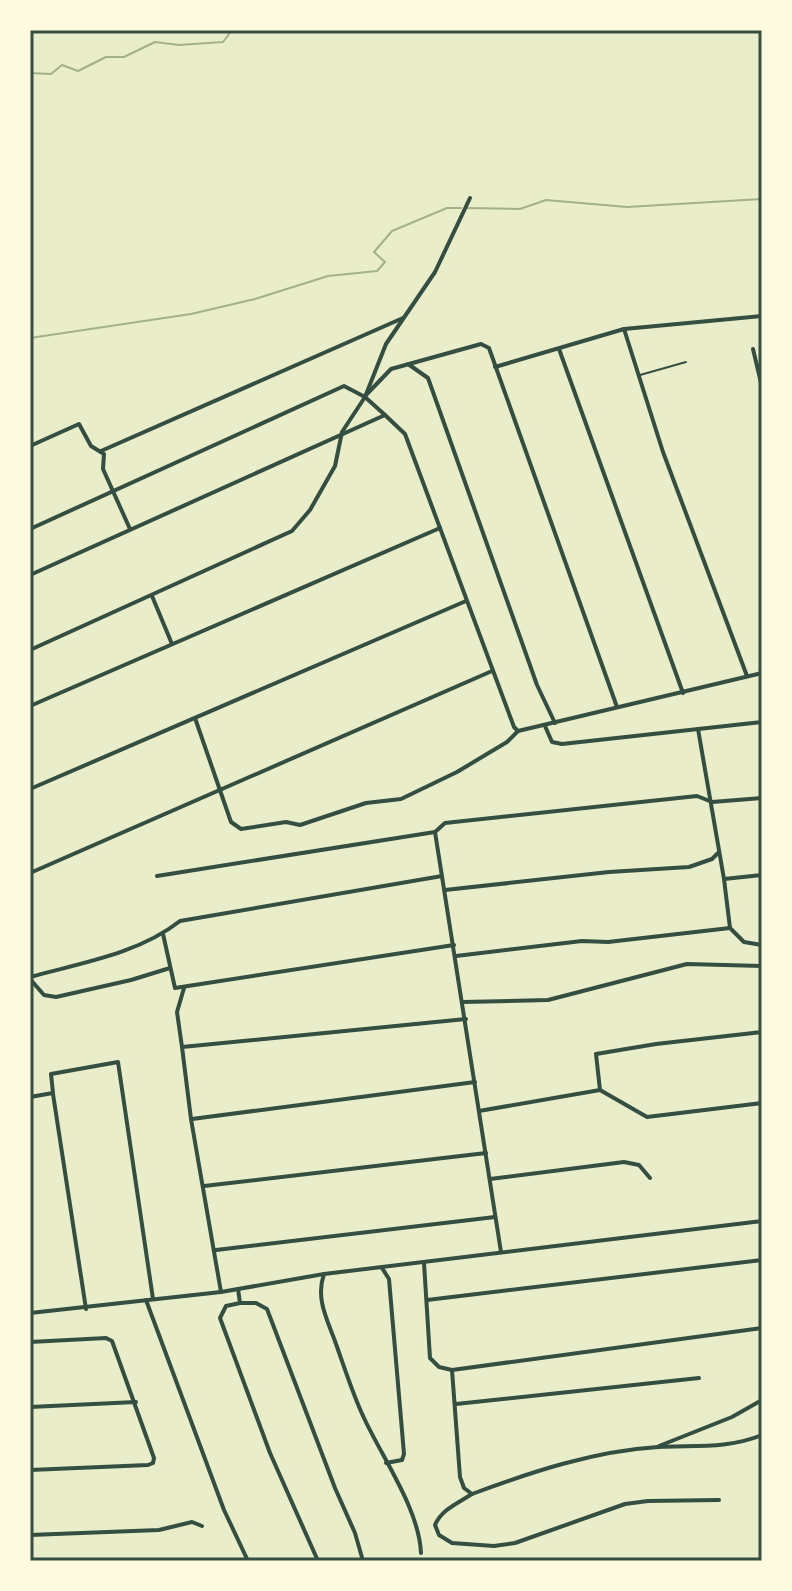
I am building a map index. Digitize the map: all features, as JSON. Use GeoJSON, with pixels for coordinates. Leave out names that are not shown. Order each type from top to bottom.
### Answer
{"type":"FeatureCollection","features":[{"type":"Feature","properties":{"kind":"street"},"geometry":{"type":"LineString","coordinates":[[365,397],[386,344],[435,272],[470,198]]}},
{"type":"Feature","properties":{"kind":"street"},"geometry":{"type":"LineString","coordinates":[[495,367],[624,329],[762,316]]}},
{"type":"Feature","properties":{"kind":"street"},"geometry":{"type":"LineString","coordinates":[[101,451],[403,317]]}},
{"type":"Feature","properties":{"kind":"street"},"geometry":{"type":"LineString","coordinates":[[624,329],[663,452],[747,676]]}},
{"type":"Feature","properties":{"kind":"street"},"geometry":{"type":"LineString","coordinates":[[30,650],[292,531],[310,510],[335,466],[342,432],[365,397],[391,369],[481,344],[489,348],[617,707]]}},
{"type":"Feature","properties":{"kind":"street"},"geometry":{"type":"LineString","coordinates":[[559,349],[683,693]]}},
{"type":"Feature","properties":{"kind":"street"},"geometry":{"type":"LineString","coordinates":[[753,349],[762,387]]}},
{"type":"Feature","properties":{"kind":"street"},"geometry":{"type":"LineString","coordinates":[[408,364],[428,378],[537,685],[555,723]]}},
{"type":"Feature","properties":{"kind":"street"},"geometry":{"type":"LineString","coordinates":[[30,529],[344,386],[365,397],[405,434],[492,671],[518,731]]}},
{"type":"Feature","properties":{"kind":"street"},"geometry":{"type":"LineString","coordinates":[[30,575],[385,415]]}},
{"type":"Feature","properties":{"kind":"street"},"geometry":{"type":"LineString","coordinates":[[30,446],[79,424],[91,446],[101,451]]}},
{"type":"Feature","properties":{"kind":"street"},"geometry":{"type":"LineString","coordinates":[[101,451],[103,469],[130,529]]}},
{"type":"Feature","properties":{"kind":"street"},"geometry":{"type":"LineString","coordinates":[[30,706],[440,528]]}},
{"type":"Feature","properties":{"kind":"street"},"geometry":{"type":"LineString","coordinates":[[152,596],[172,644]]}},
{"type":"Feature","properties":{"kind":"street"},"geometry":{"type":"LineString","coordinates":[[30,789],[466,601]]}},
{"type":"Feature","properties":{"kind":"street"},"geometry":{"type":"LineString","coordinates":[[30,873],[492,671]]}},
{"type":"Feature","properties":{"kind":"street"},"geometry":{"type":"LineString","coordinates":[[195,718],[231,822],[241,829],[286,822],[300,825],[366,803],[401,799],[457,772],[507,742],[518,731],[762,673]]}},
{"type":"Feature","properties":{"kind":"street"},"geometry":{"type":"LineString","coordinates":[[545,726],[552,742],[562,744],[762,722]]}},
{"type":"Feature","properties":{"kind":"street"},"geometry":{"type":"LineString","coordinates":[[698,729],[730,928],[744,942],[762,945]]}},
{"type":"Feature","properties":{"kind":"street"},"geometry":{"type":"LineString","coordinates":[[157,876],[435,832],[445,823],[697,796],[712,802],[762,798]]}},
{"type":"Feature","properties":{"kind":"street"},"geometry":{"type":"LineString","coordinates":[[435,832],[501,1252]]}},
{"type":"Feature","properties":{"kind":"street"},"geometry":{"type":"LineString","coordinates":[[445,890],[609,872],[689,867],[712,859],[718,853]]}},
{"type":"Feature","properties":{"kind":"street"},"geometry":{"type":"LineString","coordinates":[[724,879],[762,875]]}},
{"type":"Feature","properties":{"kind":"street"},"geometry":{"type":"LineString","coordinates":[[170,968],[56,997],[44,995],[30,978],[125,951],[163,934],[180,921],[442,876]]}},
{"type":"Feature","properties":{"kind":"street"},"geometry":{"type":"LineString","coordinates":[[456,956],[730,928]]}},
{"type":"Feature","properties":{"kind":"street"},"geometry":{"type":"LineString","coordinates":[[163,934],[175,988],[454,945]]}},
{"type":"Feature","properties":{"kind":"street"},"geometry":{"type":"LineString","coordinates":[[463,1002],[548,1000],[687,964],[762,966]]}},
{"type":"Feature","properties":{"kind":"street"},"geometry":{"type":"LineString","coordinates":[[184,988],[177,1012],[191,1119],[221,1292]]}},
{"type":"Feature","properties":{"kind":"street"},"geometry":{"type":"LineString","coordinates":[[182,1047],[466,1019]]}},
{"type":"Feature","properties":{"kind":"street"},"geometry":{"type":"LineString","coordinates":[[600,1090],[596,1054],[762,1032]]}},
{"type":"Feature","properties":{"kind":"street"},"geometry":{"type":"LineString","coordinates":[[86,1309],[51,1074],[118,1062],[153,1299]]}},
{"type":"Feature","properties":{"kind":"street"},"geometry":{"type":"LineString","coordinates":[[191,1119],[475,1082]]}},
{"type":"Feature","properties":{"kind":"street"},"geometry":{"type":"LineString","coordinates":[[479,1111],[600,1090],[647,1117],[762,1103]]}},
{"type":"Feature","properties":{"kind":"street"},"geometry":{"type":"LineString","coordinates":[[30,1097],[53,1093]]}},
{"type":"Feature","properties":{"kind":"street"},"geometry":{"type":"LineString","coordinates":[[204,1186],[486,1153]]}},
{"type":"Feature","properties":{"kind":"street"},"geometry":{"type":"LineString","coordinates":[[490,1179],[624,1162],[639,1165],[650,1178]]}},
{"type":"Feature","properties":{"kind":"street"},"geometry":{"type":"LineString","coordinates":[[215,1250],[495,1217]]}},
{"type":"Feature","properties":{"kind":"street"},"geometry":{"type":"LineString","coordinates":[[30,1313],[86,1309],[221,1292],[324,1274],[762,1221]]}},
{"type":"Feature","properties":{"kind":"street"},"geometry":{"type":"LineString","coordinates":[[426,1300],[762,1260]]}},
{"type":"Feature","properties":{"kind":"street"},"geometry":{"type":"LineString","coordinates":[[424,1263],[430,1358],[439,1367],[452,1370],[762,1328]]}},
{"type":"Feature","properties":{"kind":"street"},"geometry":{"type":"LineString","coordinates":[[382,1268],[389,1279],[404,1454],[402,1460],[386,1463]]}},
{"type":"Feature","properties":{"kind":"street"},"geometry":{"type":"LineString","coordinates":[[324,1274],[318,1289],[324,1310],[362,1414],[410,1509],[421,1553]]}},
{"type":"Feature","properties":{"kind":"street"},"geometry":{"type":"LineString","coordinates":[[238,1289],[240,1303]]}},
{"type":"Feature","properties":{"kind":"street"},"geometry":{"type":"LineString","coordinates":[[146,1300],[224,1510],[248,1561]]}},
{"type":"Feature","properties":{"kind":"street"},"geometry":{"type":"LineString","coordinates":[[318,1561],[270,1453],[220,1318],[226,1306],[256,1303],[267,1309],[355,1533],[363,1561]]}},
{"type":"Feature","properties":{"kind":"street"},"geometry":{"type":"LineString","coordinates":[[30,1342],[106,1338],[112,1341],[154,1458],[153,1463],[148,1465],[30,1470]]}},
{"type":"Feature","properties":{"kind":"street"},"geometry":{"type":"LineString","coordinates":[[452,1370],[460,1477],[464,1488],[472,1494]]}},
{"type":"Feature","properties":{"kind":"street"},"geometry":{"type":"LineString","coordinates":[[456,1404],[699,1378]]}},
{"type":"Feature","properties":{"kind":"street"},"geometry":{"type":"LineString","coordinates":[[657,1447],[732,1417],[762,1400]]}},
{"type":"Feature","properties":{"kind":"street"},"geometry":{"type":"LineString","coordinates":[[30,1407],[136,1402]]}},
{"type":"Feature","properties":{"kind":"street"},"geometry":{"type":"LineString","coordinates":[[719,1500],[625,1504],[515,1543],[494,1546],[452,1543],[439,1535],[435,1525],[438,1518],[472,1494],[563,1463],[657,1447],[712,1447],[748,1441],[762,1435]]}},
{"type":"Feature","properties":{"kind":"street"},"geometry":{"type":"LineString","coordinates":[[30,1535],[159,1530],[192,1522],[202,1526]]}},
{"type":"Feature","properties":{"kind":"lane"},"geometry":{"type":"LineString","coordinates":[[639,375],[686,362]]}},
{"type":"Feature","properties":{"kind":"waterway"},"geometry":{"type":"LineString","coordinates":[[30,73],[51,74],[62,65],[78,71],[106,57],[124,57],[155,42],[179,45],[223,42],[232,30]]}},
{"type":"Feature","properties":{"kind":"waterway"},"geometry":{"type":"LineString","coordinates":[[467,208],[520,209],[546,200],[627,207],[762,199]]}},
{"type":"Feature","properties":{"kind":"waterway"},"geometry":{"type":"LineString","coordinates":[[30,338],[191,314],[255,299],[328,276],[377,271],[385,262],[374,252],[392,231],[447,208],[461,208]]}}]}
